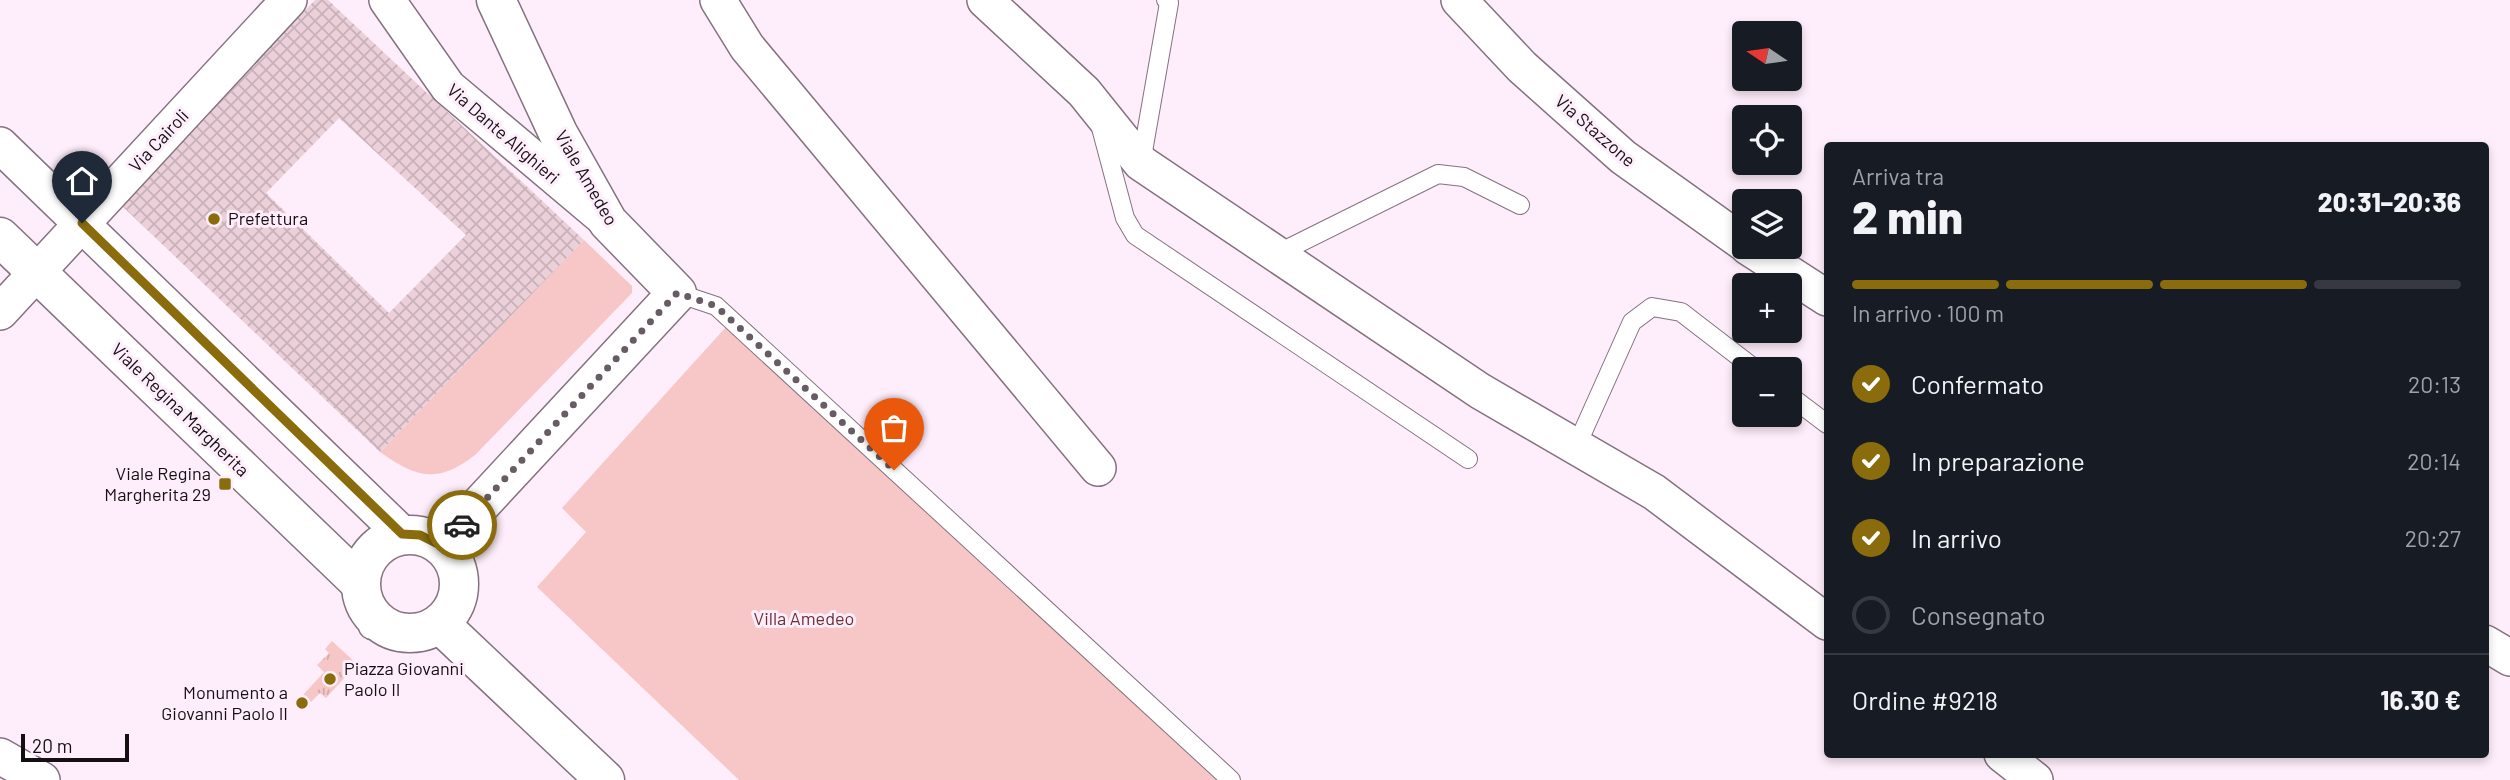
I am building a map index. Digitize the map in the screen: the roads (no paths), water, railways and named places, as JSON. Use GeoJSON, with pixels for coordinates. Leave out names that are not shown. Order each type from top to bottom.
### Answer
{"type":"FeatureCollection","features":[{"type":"Feature","properties":{"kind":"street","name":"Via Cairoli"},"geometry":{"type":"LineString","coordinates":[[0,312],[289,0]]}},
{"type":"Feature","properties":{"kind":"street","name":"Via Dante Alighieri"},"geometry":{"type":"LineString","coordinates":[[387,0],[448,87],[608,222]]}},
{"type":"Feature","properties":{"kind":"street","name":"Viale Amedeo"},"geometry":{"type":"LineString","coordinates":[[496,0],[558,133],[608,222],[677,293]]}},
{"type":"Feature","properties":{"kind":"street"},"geometry":{"type":"LineString","coordinates":[[718,0],[747,47],[1098,468]]}},
{"type":"Feature","properties":{"kind":"street"},"geometry":{"type":"LineString","coordinates":[[985,0],[1084,92],[1141,163],[1480,391],[1654,492],[1824,620]]}},
{"type":"Feature","properties":{"kind":"street","name":"Via Stazzone"},"geometry":{"type":"LineString","coordinates":[[1459,0],[1522,67],[1623,158],[1732,235]]}},
{"type":"Feature","properties":{"kind":"street"},"geometry":{"type":"LineString","coordinates":[[0,145],[402,534]]}},
{"type":"Feature","properties":{"kind":"street","name":"Viale Regina Margherita"},"geometry":{"type":"LineString","coordinates":[[0,237],[360,583]]}},
{"type":"Feature","properties":{"kind":"street","name":"Via Stazzone"},"geometry":{"type":"LineString","coordinates":[[1767,259],[1824,296]]}},
{"type":"Feature","properties":{"kind":"street"},"geometry":{"type":"LineString","coordinates":[[442,546],[677,293]]}},
{"type":"Feature","properties":{"kind":"street"},"geometry":{"type":"LineString","coordinates":[[402,534],[420,535],[442,546],[453,559],[459,576],[458,595],[452,611],[440,624],[423,632],[405,634],[374,623],[366,608],[360,583],[364,566],[373,551],[386,540],[402,534]]}},
{"type":"Feature","properties":{"kind":"street"},"geometry":{"type":"LineString","coordinates":[[440,624],[605,780]]}},
{"type":"Feature","properties":{"kind":"street"},"geometry":{"type":"LineString","coordinates":[[2489,646],[2510,659]]}},
{"type":"Feature","properties":{"kind":"street"},"geometry":{"type":"LineString","coordinates":[[0,756],[41,780]]}},
{"type":"Feature","properties":{"kind":"street"},"geometry":{"type":"LineString","coordinates":[[2007,758],[2035,780]]}},
{"type":"Feature","properties":{"kind":"lane"},"geometry":{"type":"LineString","coordinates":[[1141,163],[1169,3],[1166,0]]}},
{"type":"Feature","properties":{"kind":"lane"},"geometry":{"type":"LineString","coordinates":[[1096,107],[1125,218],[1135,235],[1468,460]]}},
{"type":"Feature","properties":{"kind":"lane"},"geometry":{"type":"LineString","coordinates":[[1277,254],[1438,174],[1464,177],[1520,205]]}},
{"type":"Feature","properties":{"kind":"lane"},"geometry":{"type":"LineString","coordinates":[[677,293],[716,306],[1231,780]]}},
{"type":"Feature","properties":{"kind":"lane"},"geometry":{"type":"LineString","coordinates":[[1576,447],[1632,322],[1652,307],[1681,312],[1739,357]]}},
{"type":"Feature","properties":{"kind":"lane"},"geometry":{"type":"LineString","coordinates":[[1802,405],[1824,422]]}},
{"type":"Feature","properties":{"kind":"place","name":"Prefettura"},"geometry":{"type":"Point","coordinates":[214,219]}},
{"type":"Feature","properties":{"kind":"place","name":"Viale Regina Margherita 29"},"geometry":{"type":"Point","coordinates":[225,484]}},
{"type":"Feature","properties":{"kind":"place","name":"Piazza Giovanni Paolo II"},"geometry":{"type":"Point","coordinates":[330,679]}},
{"type":"Feature","properties":{"kind":"place","name":"Monumento a Giovanni Paolo II"},"geometry":{"type":"Point","coordinates":[302,703]}},
{"type":"Feature","properties":{"kind":"park label","name":"Villa Amedeo"},"geometry":{"type":"Point","coordinates":[804,619]}}]}
